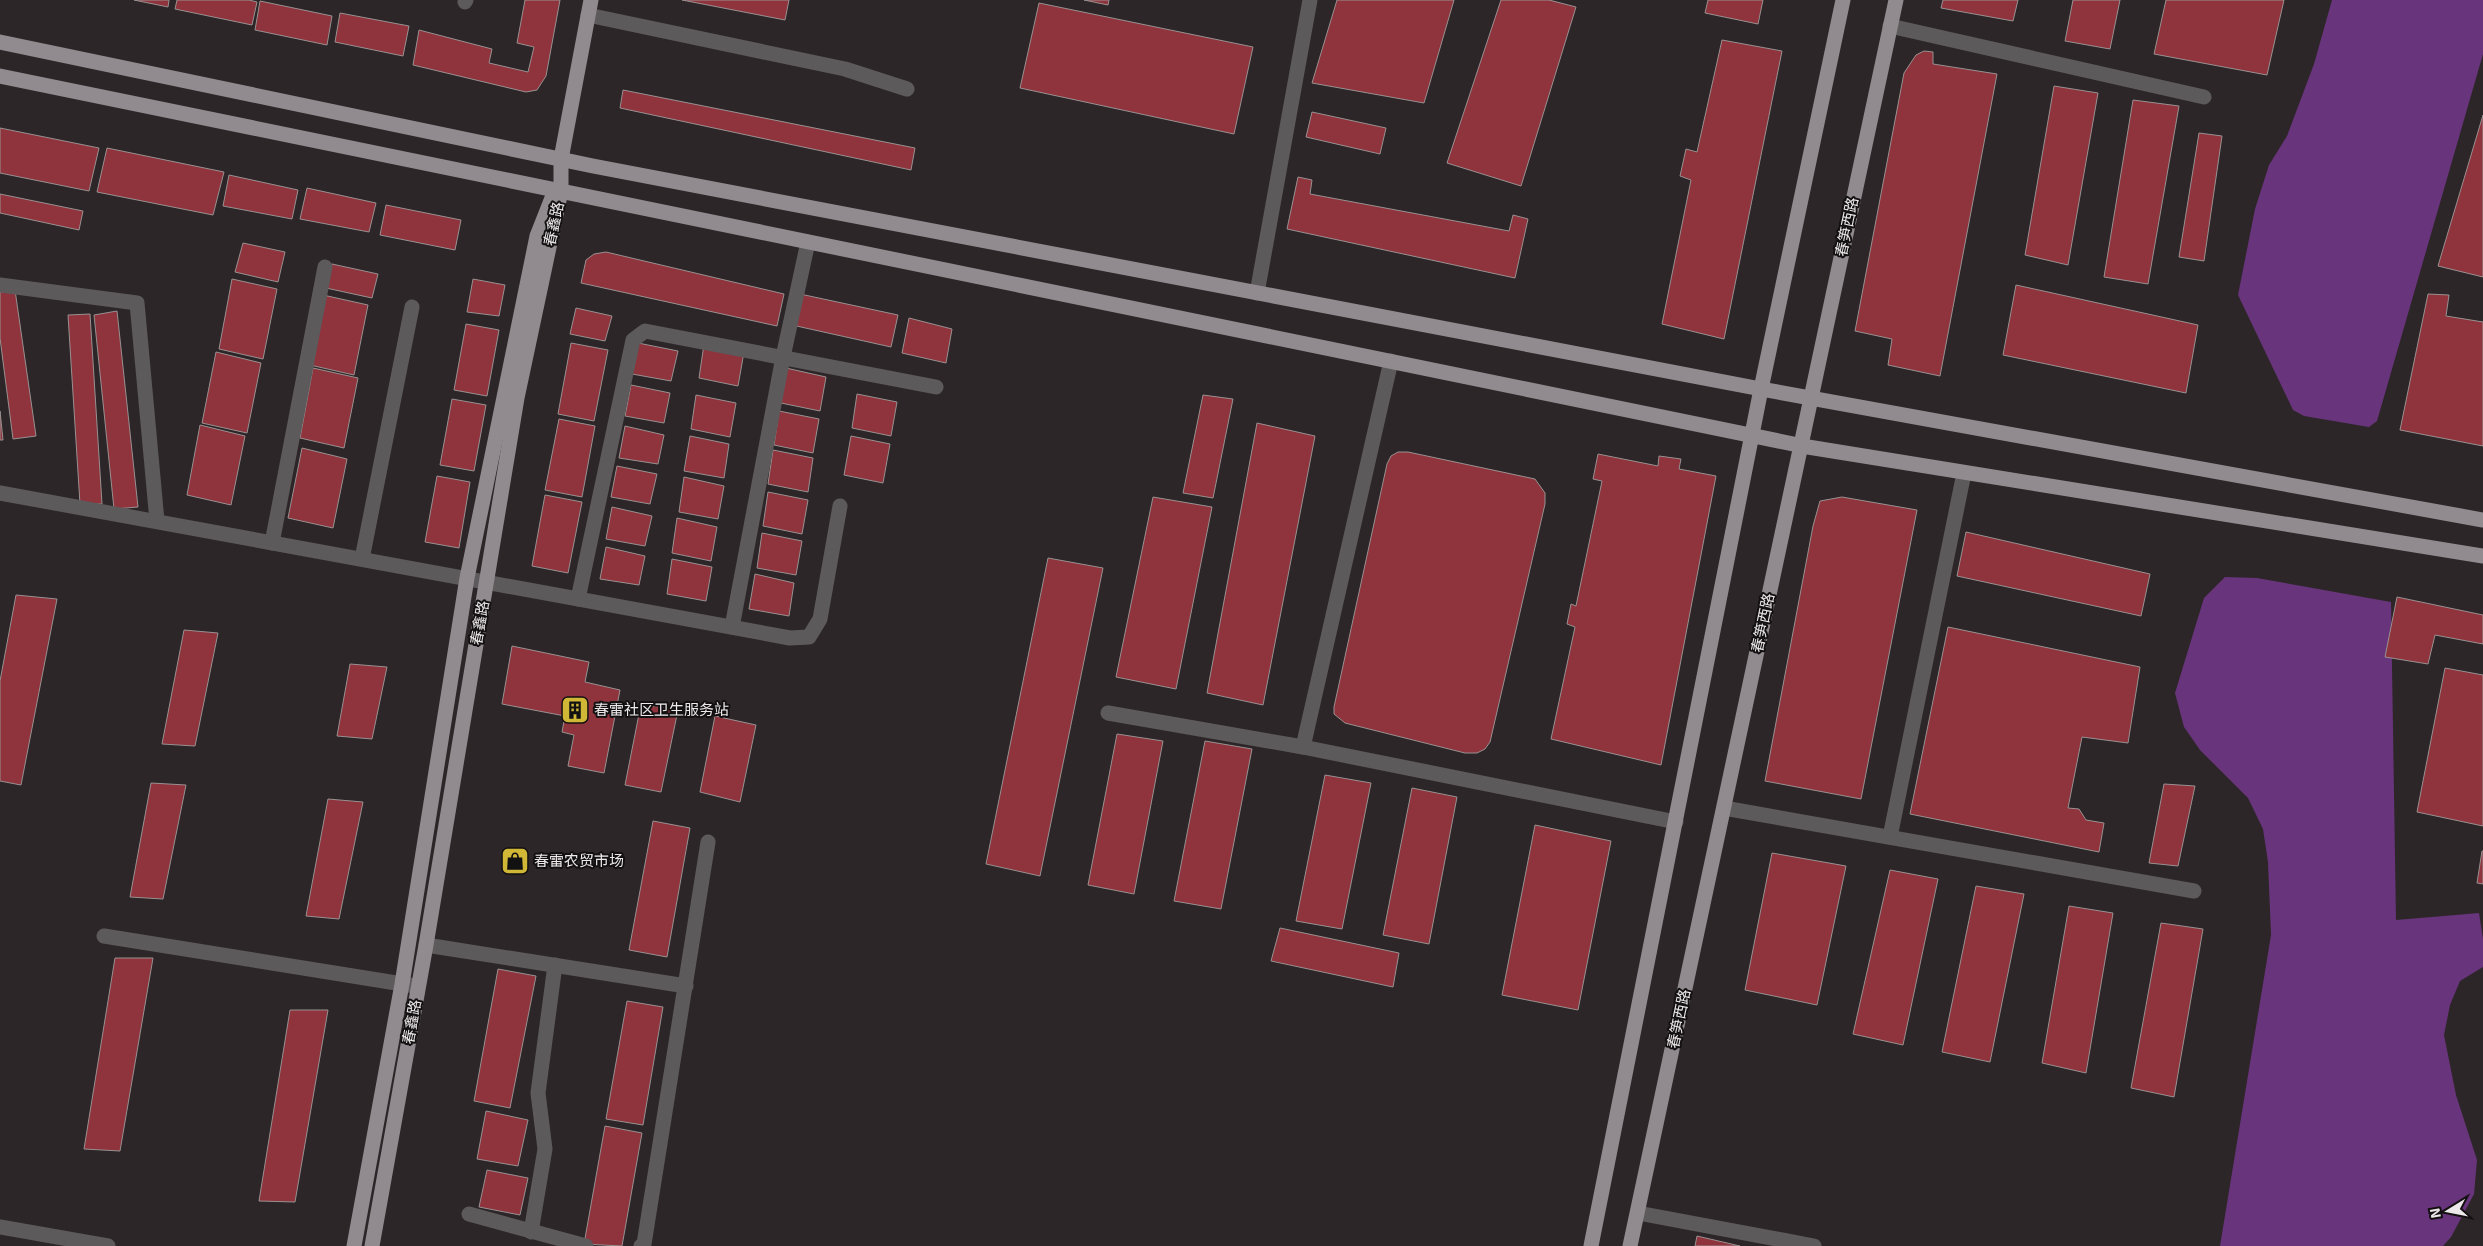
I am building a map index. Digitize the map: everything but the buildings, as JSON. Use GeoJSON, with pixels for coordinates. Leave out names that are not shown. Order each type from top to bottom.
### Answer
{"type":"FeatureCollection","features":[{"type":"Feature","properties":{"kind":"main road"},"geometry":{"type":"LineString","coordinates":[[1591,1246],[1761,389],[1843,0]]}},
{"type":"Feature","properties":{"kind":"main road","name":"春笋西路"},"geometry":{"type":"LineString","coordinates":[[1630,1246],[1896,0]]}},
{"type":"Feature","properties":{"kind":"main road","name":"春鑫路"},"geometry":{"type":"LineString","coordinates":[[372,1246],[426,945],[517,398],[558,190],[561,159],[589,7]]}},
{"type":"Feature","properties":{"kind":"main road"},"geometry":{"type":"LineString","coordinates":[[0,42],[561,159],[1257,293],[1761,389],[2483,520]]}},
{"type":"Feature","properties":{"kind":"main road"},"geometry":{"type":"LineString","coordinates":[[0,76],[1801,446],[2483,556]]}},
{"type":"Feature","properties":{"kind":"main road","name":"春鑫路"},"geometry":{"type":"LineString","coordinates":[[354,1246],[402,984],[467,578],[537,236],[558,190]]}},
{"type":"Feature","properties":{"kind":"street"},"geometry":{"type":"LineString","coordinates":[[1257,293],[1310,0]]}},
{"type":"Feature","properties":{"kind":"street"},"geometry":{"type":"LineString","coordinates":[[589,7],[844,69],[907,89]]}},
{"type":"Feature","properties":{"kind":"street"},"geometry":{"type":"LineString","coordinates":[[1890,26],[2204,96]]}},
{"type":"Feature","properties":{"kind":"street"},"geometry":{"type":"LineString","coordinates":[[732,627],[783,357],[808,242]]}},
{"type":"Feature","properties":{"kind":"street"},"geometry":{"type":"LineString","coordinates":[[272,543],[325,266]]}},
{"type":"Feature","properties":{"kind":"street"},"geometry":{"type":"LineString","coordinates":[[0,285],[137,303],[157,521]]}},
{"type":"Feature","properties":{"kind":"street"},"geometry":{"type":"LineString","coordinates":[[362,559],[412,307]]}},
{"type":"Feature","properties":{"kind":"street"},"geometry":{"type":"LineString","coordinates":[[578,599],[633,340],[645,330],[936,387]]}},
{"type":"Feature","properties":{"kind":"street"},"geometry":{"type":"LineString","coordinates":[[1303,746],[1392,362]]}},
{"type":"Feature","properties":{"kind":"street"},"geometry":{"type":"LineString","coordinates":[[1890,837],[1964,473]]}},
{"type":"Feature","properties":{"kind":"street"},"geometry":{"type":"LineString","coordinates":[[0,493],[790,638],[809,637],[820,619],[840,506]]}},
{"type":"Feature","properties":{"kind":"street"},"geometry":{"type":"LineString","coordinates":[[1108,713],[1303,746],[1676,822]]}},
{"type":"Feature","properties":{"kind":"street"},"geometry":{"type":"LineString","coordinates":[[1724,808],[2194,891]]}},
{"type":"Feature","properties":{"kind":"street"},"geometry":{"type":"LineString","coordinates":[[641,1246],[644,1244],[708,842]]}},
{"type":"Feature","properties":{"kind":"street"},"geometry":{"type":"LineString","coordinates":[[104,936],[418,987]]}},
{"type":"Feature","properties":{"kind":"street"},"geometry":{"type":"LineString","coordinates":[[426,945],[686,986]]}},
{"type":"Feature","properties":{"kind":"street"},"geometry":{"type":"LineString","coordinates":[[531,1232],[545,1149],[538,1093],[555,965]]}},
{"type":"Feature","properties":{"kind":"street"},"geometry":{"type":"LineString","coordinates":[[1638,1213],[1814,1246]]}},
{"type":"Feature","properties":{"kind":"street"},"geometry":{"type":"LineString","coordinates":[[469,1214],[586,1246]]}},
{"type":"Feature","properties":{"kind":"street"},"geometry":{"type":"LineString","coordinates":[[0,1227],[108,1246]]}},
{"type":"Feature","properties":{"kind":"shaded area"},"geometry":{"type":"Polygon","coordinates":[[[2332,0],[2483,0],[2483,54],[2377,421],[2369,427],[2304,416],[2293,410],[2238,295],[2255,209],[2269,165],[2287,136],[2314,64],[2332,0]]]}},
{"type":"Feature","properties":{"kind":"shaded area"},"geometry":{"type":"Polygon","coordinates":[[[2225,577],[2257,578],[2391,602],[2396,920],[2479,913],[2483,939],[2483,967],[2460,981],[2450,1005],[2444,1035],[2456,1095],[2477,1160],[2474,1194],[2451,1237],[2443,1246],[2220,1246],[2271,935],[2268,862],[2263,829],[2248,798],[2200,750],[2184,727],[2175,693],[2204,598],[2225,577]]]}},
{"type":"Feature","properties":{"kind":"place","name":"春雷社区卫生服务站"},"geometry":{"type":"Point","coordinates":[575,710]}},
{"type":"Feature","properties":{"kind":"place","name":"春雷农贸市场"},"geometry":{"type":"Point","coordinates":[515,861]}}]}
